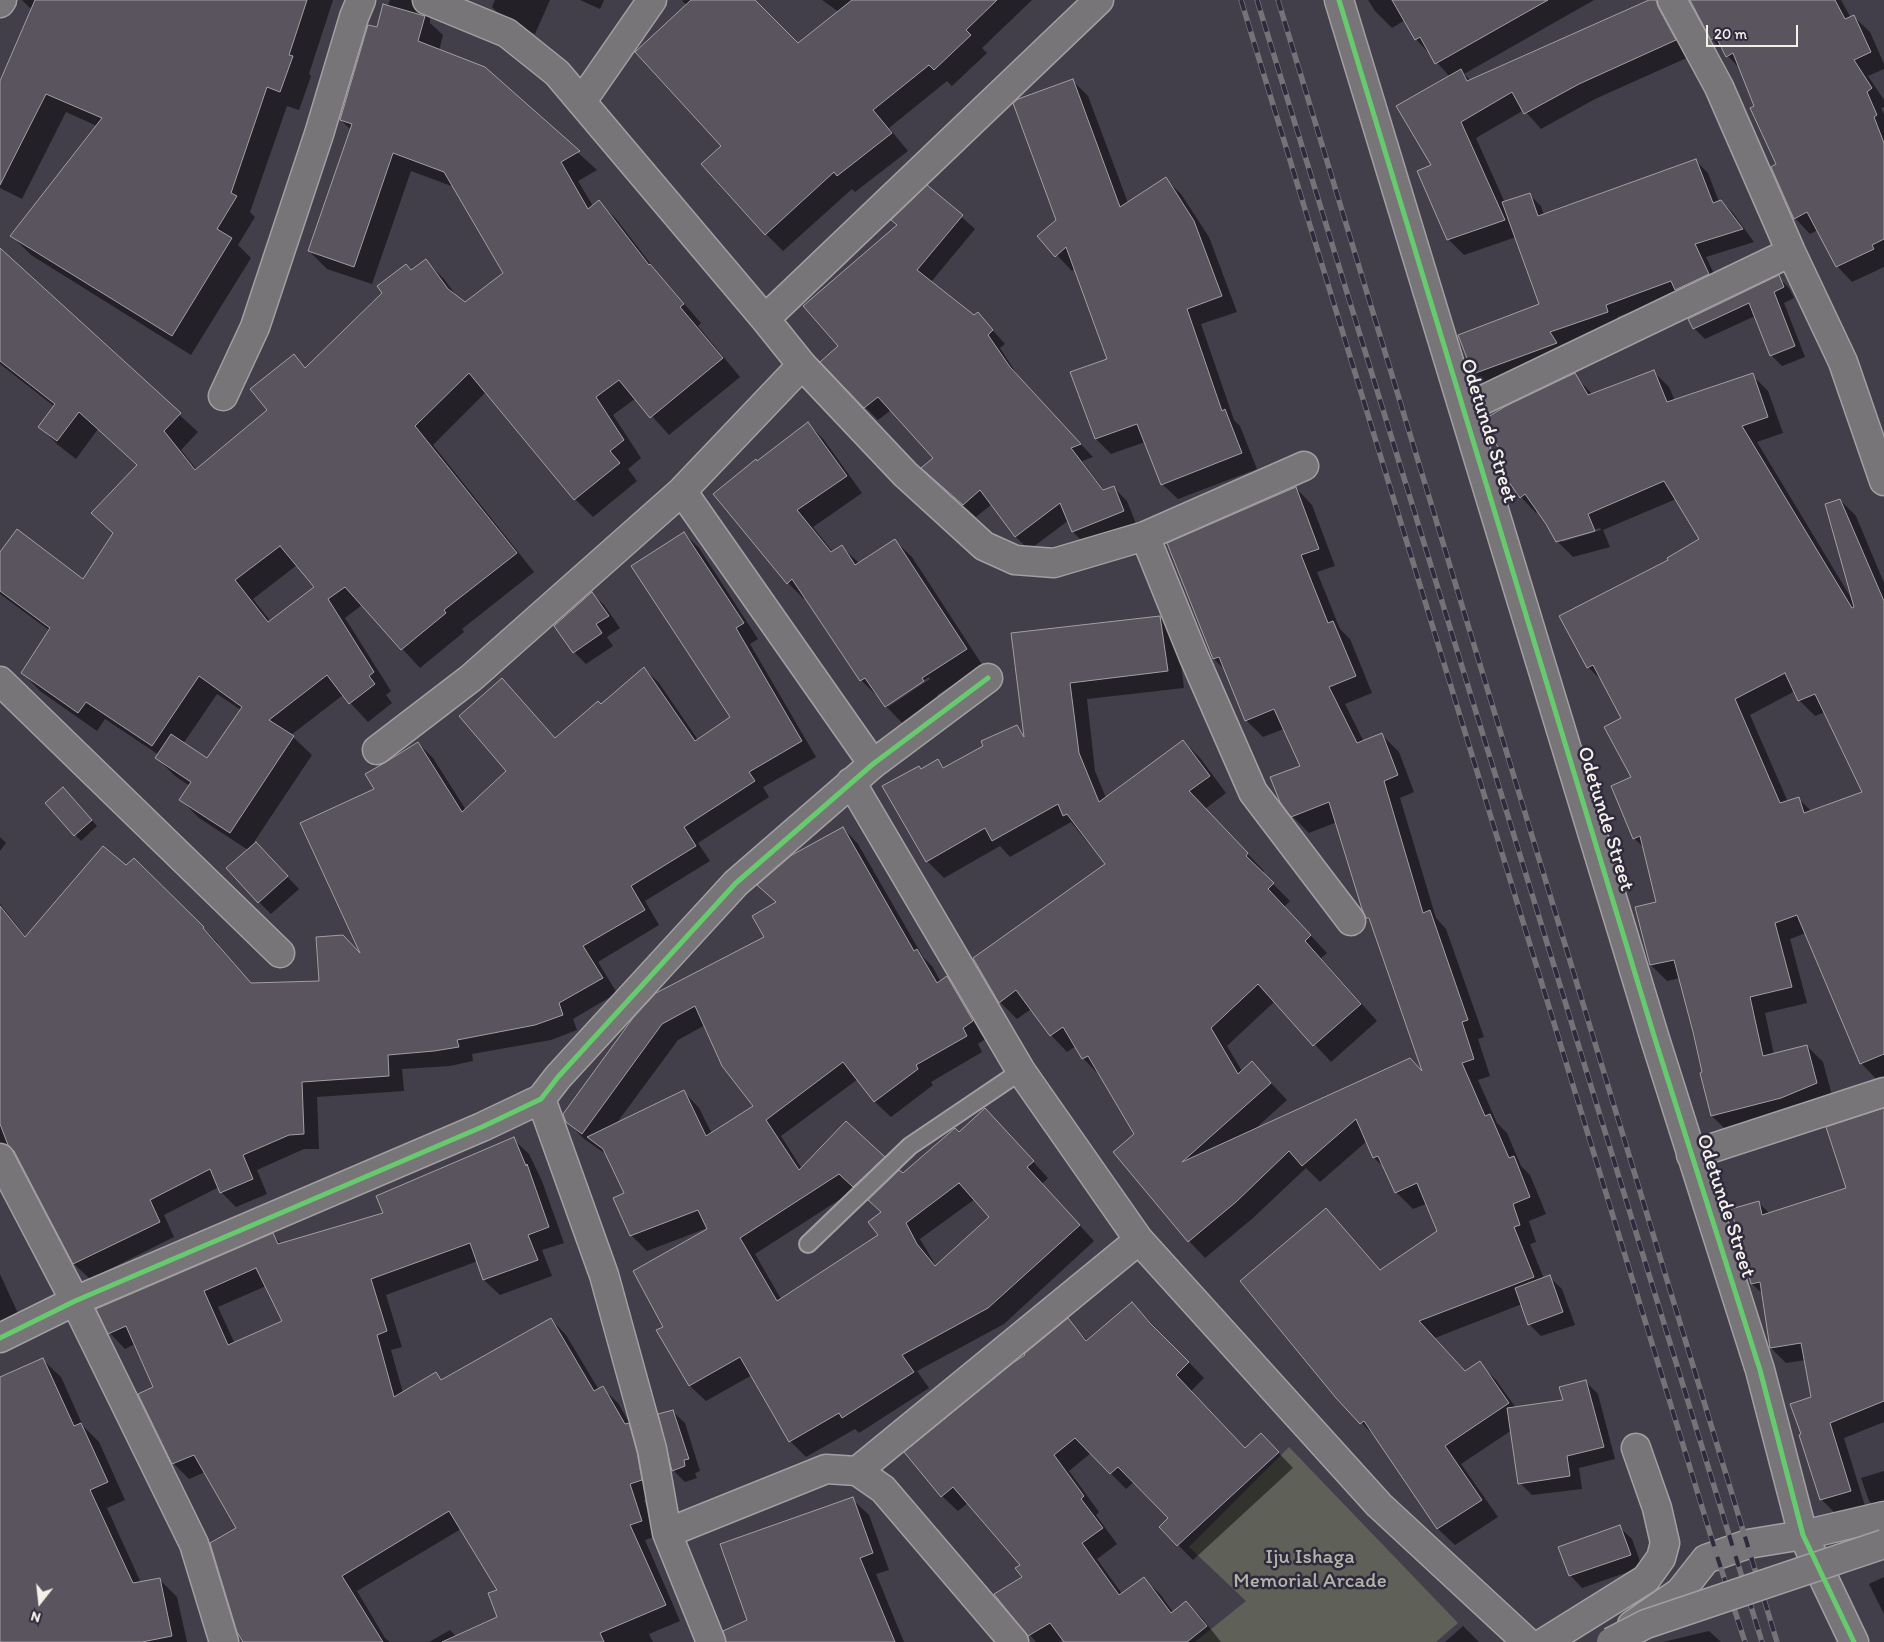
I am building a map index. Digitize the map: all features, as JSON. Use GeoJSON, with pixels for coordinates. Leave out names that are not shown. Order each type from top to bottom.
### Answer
{"type":"FeatureCollection","features":[{"type":"Feature","properties":{"kind":"street"},"geometry":{"type":"LineString","coordinates":[[223,396],[256,327],[361,0]]}},
{"type":"Feature","properties":{"kind":"street"},"geometry":{"type":"LineString","coordinates":[[427,0],[507,33],[557,73],[802,365],[904,474],[984,546],[1016,560],[1054,563],[1145,536],[1304,466]]}},
{"type":"Feature","properties":{"kind":"street"},"geometry":{"type":"LineString","coordinates":[[582,101],[652,0]]}},
{"type":"Feature","properties":{"kind":"street"},"geometry":{"type":"LineString","coordinates":[[765,319],[1099,0]]}},
{"type":"Feature","properties":{"kind":"street","name":"Odetunde Street"},"geometry":{"type":"LineString","coordinates":[[1339,0],[1691,1155],[1760,1370],[1803,1535],[1854,1642]]}},
{"type":"Feature","properties":{"kind":"street"},"geometry":{"type":"LineString","coordinates":[[1672,0],[1719,88],[1791,252],[1843,362],[1884,481]]}},
{"type":"Feature","properties":{"kind":"street"},"geometry":{"type":"LineString","coordinates":[[1464,409],[1791,252]]}},
{"type":"Feature","properties":{"kind":"street"},"geometry":{"type":"LineString","coordinates":[[377,750],[471,678],[682,491],[802,365]]}},
{"type":"Feature","properties":{"kind":"street"},"geometry":{"type":"LineString","coordinates":[[682,491],[873,764]]}},
{"type":"Feature","properties":{"kind":"street"},"geometry":{"type":"LineString","coordinates":[[1145,536],[1193,655],[1254,792],[1351,922]]}},
{"type":"Feature","properties":{"kind":"street"},"geometry":{"type":"LineString","coordinates":[[0,1338],[75,1301],[482,1128],[541,1098],[558,1077],[736,883],[873,764],[988,678]]}},
{"type":"Feature","properties":{"kind":"street"},"geometry":{"type":"LineString","coordinates":[[0,681],[280,953]]}},
{"type":"Feature","properties":{"kind":"street"},"geometry":{"type":"LineString","coordinates":[[851,782],[1021,1071],[1139,1240],[1380,1505],[1527,1642]]}},
{"type":"Feature","properties":{"kind":"street"},"geometry":{"type":"LineString","coordinates":[[1691,1155],[1884,1092]]}},
{"type":"Feature","properties":{"kind":"street"},"geometry":{"type":"LineString","coordinates":[[541,1098],[604,1275],[652,1448],[667,1533],[711,1642]]}},
{"type":"Feature","properties":{"kind":"street"},"geometry":{"type":"LineString","coordinates":[[0,1158],[75,1301],[194,1544],[224,1642]]}},
{"type":"Feature","properties":{"kind":"street"},"geometry":{"type":"LineString","coordinates":[[857,1471],[1139,1240]]}},
{"type":"Feature","properties":{"kind":"street"},"geometry":{"type":"LineString","coordinates":[[1545,1642],[1646,1579],[1661,1558],[1665,1543],[1657,1508],[1636,1448]]}},
{"type":"Feature","properties":{"kind":"street"},"geometry":{"type":"LineString","coordinates":[[667,1533],[826,1469],[857,1471],[883,1489],[1014,1642]]}},
{"type":"Feature","properties":{"kind":"street"},"geometry":{"type":"LineString","coordinates":[[1610,1642],[1680,1592],[1706,1559],[1748,1544],[1803,1535],[1884,1516]]}},
{"type":"Feature","properties":{"kind":"street"},"geometry":{"type":"LineString","coordinates":[[1610,1642],[1646,1624],[1884,1544]]}},
{"type":"Feature","properties":{"kind":"lane"},"geometry":{"type":"LineString","coordinates":[[808,1244],[910,1146],[1021,1071]]}},
{"type":"Feature","properties":{"kind":"green space","name":"Iju Ishaga Memorial Arcade"},"geometry":{"type":"Polygon","coordinates":[[[1289,1447],[1458,1623],[1436,1642],[1195,1642],[1246,1601],[1189,1547],[1289,1447]]]}},
{"type":"Feature","properties":{"kind":"building"},"geometry":{"type":"Polygon","coordinates":[[[35,0],[307,0],[289,55],[293,56],[280,92],[267,87],[231,193],[237,196],[217,229],[232,238],[172,336],[10,236],[102,118],[46,94],[0,185],[0,81],[35,0]]]}},
{"type":"Feature","properties":{"kind":"building"},"geometry":{"type":"Polygon","coordinates":[[[691,0],[755,0],[798,43],[852,0],[997,0],[966,30],[971,35],[934,70],[929,65],[873,110],[892,133],[837,176],[834,172],[765,235],[701,164],[721,146],[635,52],[691,0]]]}},
{"type":"Feature","properties":{"kind":"building"},"geometry":{"type":"Polygon","coordinates":[[[1392,0],[1548,0],[1435,64],[1420,37],[1415,40],[1392,0]]]}},
{"type":"Feature","properties":{"kind":"building"},"geometry":{"type":"Polygon","coordinates":[[[1649,0],[1656,0],[1676,40],[1579,84],[1524,114],[1512,92],[1461,122],[1505,220],[1447,240],[1417,171],[1431,165],[1396,106],[1461,69],[1467,81],[1649,0]]]}},
{"type":"Feature","properties":{"kind":"building"},"geometry":{"type":"Polygon","coordinates":[[[1690,0],[1835,0],[1845,19],[1854,15],[1871,52],[1854,60],[1872,88],[1867,92],[1877,115],[1874,117],[1884,143],[1884,239],[1872,245],[1874,249],[1836,267],[1807,212],[1794,219],[1771,167],[1776,164],[1750,108],[1754,106],[1733,53],[1726,57],[1716,37],[1711,40],[1690,0]]]}},
{"type":"Feature","properties":{"kind":"building"},"geometry":{"type":"Polygon","coordinates":[[[383,4],[425,16],[418,41],[485,67],[580,151],[561,162],[588,209],[599,200],[649,265],[684,304],[680,307],[723,358],[650,418],[619,380],[596,397],[624,440],[610,451],[620,463],[574,500],[469,373],[415,426],[517,553],[444,610],[446,613],[401,650],[345,587],[328,599],[374,672],[369,676],[375,684],[349,704],[327,675],[269,720],[294,736],[230,833],[179,800],[191,782],[155,758],[171,734],[207,758],[242,707],[199,676],[152,746],[86,702],[78,713],[21,673],[50,628],[0,591],[0,552],[17,529],[83,579],[113,533],[91,513],[137,465],[79,412],[57,441],[38,427],[55,404],[0,361],[0,248],[181,413],[164,431],[195,470],[267,410],[250,389],[294,354],[305,368],[382,293],[377,286],[406,264],[411,270],[426,259],[448,289],[465,302],[503,273],[444,172],[393,153],[354,267],[308,251],[352,124],[340,120],[368,25],[377,27],[383,4]],[[280,546],[235,580],[268,622],[314,587],[280,546]]]}},
{"type":"Feature","properties":{"kind":"building"},"geometry":{"type":"Polygon","coordinates":[[[1073,79],[1120,207],[1166,177],[1194,221],[1222,296],[1187,309],[1222,411],[1225,409],[1242,453],[1161,485],[1137,424],[1095,439],[1070,372],[1107,359],[1066,247],[1055,257],[1037,236],[1056,220],[1013,103],[1018,99],[1073,79]]]}},
{"type":"Feature","properties":{"kind":"building"},"geometry":{"type":"Polygon","coordinates":[[[1696,159],[1713,203],[1721,200],[1743,229],[1695,244],[1709,274],[1675,290],[1671,281],[1606,305],[1608,312],[1550,332],[1557,343],[1473,374],[1458,335],[1539,304],[1502,202],[1530,193],[1538,216],[1696,159]]]}},
{"type":"Feature","properties":{"kind":"building"},"geometry":{"type":"Polygon","coordinates":[[[927,185],[963,215],[917,270],[974,315],[978,312],[993,330],[988,335],[1010,367],[1081,444],[1071,448],[1103,490],[1114,486],[1124,511],[1072,532],[1060,503],[1015,537],[980,490],[963,505],[921,468],[933,458],[878,397],[864,408],[820,362],[838,346],[803,306],[897,225],[891,220],[927,185]]]}},
{"type":"Feature","properties":{"kind":"building"},"geometry":{"type":"Polygon","coordinates":[[[1779,275],[1784,287],[1774,292],[1795,346],[1770,356],[1749,303],[1693,329],[1688,319],[1779,275]]]}},
{"type":"Feature","properties":{"kind":"building"},"geometry":{"type":"Polygon","coordinates":[[[1654,370],[1667,402],[1753,373],[1768,417],[1742,426],[1852,608],[1854,607],[1825,504],[1840,499],[1884,601],[1884,1054],[1860,1064],[1797,915],[1775,923],[1792,987],[1750,997],[1763,1056],[1807,1045],[1817,1083],[1781,1098],[1711,1116],[1700,1073],[1702,1072],[1693,1032],[1674,960],[1650,965],[1635,907],[1656,902],[1640,836],[1633,839],[1611,786],[1631,777],[1604,727],[1621,718],[1593,665],[1587,668],[1559,616],[1668,560],[1667,558],[1699,539],[1664,481],[1588,514],[1595,531],[1556,542],[1525,494],[1520,498],[1496,464],[1495,458],[1501,453],[1483,420],[1506,406],[1575,373],[1588,395],[1654,370]],[[1785,673],[1735,699],[1780,803],[1799,797],[1804,813],[1862,792],[1815,694],[1798,701],[1785,673]]]}},
{"type":"Feature","properties":{"kind":"building"},"geometry":{"type":"Polygon","coordinates":[[[808,422],[847,476],[797,510],[831,552],[842,545],[855,565],[895,539],[967,649],[922,678],[924,681],[885,707],[865,678],[860,681],[792,579],[787,584],[713,494],[756,459],[757,461],[808,422]]]}},
{"type":"Feature","properties":{"kind":"building"},"geometry":{"type":"Polygon","coordinates":[[[1296,487],[1319,549],[1301,555],[1328,623],[1333,621],[1356,676],[1329,687],[1357,743],[1382,733],[1398,775],[1384,781],[1423,913],[1430,910],[1468,1020],[1462,1022],[1474,1059],[1462,1063],[1485,1116],[1490,1114],[1509,1158],[1514,1156],[1530,1197],[1513,1204],[1520,1225],[1514,1227],[1534,1277],[1419,1321],[1465,1371],[1480,1361],[1509,1403],[1445,1446],[1482,1500],[1437,1529],[1364,1421],[1360,1424],[1336,1398],[1240,1281],[1326,1208],[1380,1270],[1437,1231],[1417,1183],[1395,1193],[1378,1156],[1373,1158],[1356,1119],[1302,1166],[1289,1151],[1236,1202],[1188,1242],[1113,1152],[1134,1134],[1088,1056],[1082,1059],[1063,1027],[1050,1036],[1016,990],[999,1003],[973,958],[1105,864],[1067,814],[1063,816],[1058,804],[992,841],[985,828],[926,862],[882,786],[919,766],[921,769],[938,759],[943,768],[983,746],[981,741],[1017,725],[1024,737],[1011,633],[1160,616],[1168,671],[1070,683],[1079,753],[1099,802],[1183,740],[1210,776],[1189,791],[1248,853],[1246,856],[1274,883],[1268,889],[1311,935],[1305,941],[1361,1004],[1313,1046],[1258,984],[1211,1028],[1238,1074],[1252,1061],[1271,1083],[1182,1162],[1410,1058],[1422,1071],[1369,918],[1366,918],[1362,909],[1329,802],[1291,817],[1280,802],[1270,777],[1300,766],[1274,709],[1245,721],[1219,657],[1213,659],[1167,543],[1296,487]]]}},
{"type":"Feature","properties":{"kind":"building"},"geometry":{"type":"Polygon","coordinates":[[[684,532],[744,623],[736,628],[802,741],[749,772],[755,781],[684,827],[696,846],[631,886],[645,910],[583,946],[603,978],[559,1003],[563,1015],[535,1025],[457,1040],[459,1047],[388,1055],[389,1076],[302,1082],[304,1134],[289,1135],[243,1155],[253,1179],[220,1193],[210,1169],[150,1200],[160,1222],[73,1264],[14,1151],[8,1145],[0,1124],[0,906],[25,937],[103,846],[126,865],[134,858],[204,927],[251,983],[319,981],[316,937],[343,935],[360,953],[300,823],[374,789],[365,774],[418,742],[462,812],[506,771],[459,716],[502,678],[555,738],[598,701],[601,704],[644,667],[695,741],[730,717],[631,566],[684,532]]]}},
{"type":"Feature","properties":{"kind":"building"},"geometry":{"type":"Polygon","coordinates":[[[592,592],[609,616],[596,624],[602,633],[573,653],[554,626],[592,592]]]}},
{"type":"Feature","properties":{"kind":"building"},"geometry":{"type":"Polygon","coordinates":[[[63,787],[92,820],[74,836],[45,803],[63,787]]]}},
{"type":"Feature","properties":{"kind":"building"},"geometry":{"type":"Polygon","coordinates":[[[843,827],[914,951],[917,949],[937,983],[947,976],[973,1021],[963,1028],[967,1036],[916,1065],[918,1069],[874,1102],[843,1062],[766,1120],[799,1170],[846,1121],[885,1157],[853,1187],[839,1174],[740,1238],[777,1301],[878,1235],[868,1222],[881,1212],[868,1200],[899,1170],[903,1173],[955,1128],[959,1132],[985,1108],[1034,1161],[1027,1167],[1080,1225],[988,1308],[902,1355],[914,1372],[842,1418],[839,1413],[789,1442],[740,1357],[689,1386],[656,1330],[663,1327],[633,1271],[707,1229],[698,1210],[630,1236],[613,1198],[624,1193],[603,1149],[587,1137],[684,1090],[706,1136],[753,1106],[722,1066],[695,1006],[662,1024],[582,1134],[566,1122],[563,1114],[633,1018],[656,993],[764,937],[752,916],[776,902],[757,885],[792,855],[843,827]],[[959,1183],[906,1223],[917,1244],[935,1266],[989,1217],[959,1183]]]}},
{"type":"Feature","properties":{"kind":"building"},"geometry":{"type":"Polygon","coordinates":[[[256,842],[288,876],[258,903],[226,868],[256,842]]]}},
{"type":"Feature","properties":{"kind":"building"},"geometry":{"type":"Polygon","coordinates":[[[1884,1108],[1884,1401],[1830,1423],[1851,1491],[1820,1500],[1799,1435],[1801,1434],[1790,1404],[1811,1397],[1801,1343],[1770,1348],[1760,1282],[1751,1284],[1731,1209],[1759,1201],[1762,1215],[1846,1188],[1826,1127],[1884,1108]]]}},
{"type":"Feature","properties":{"kind":"building"},"geometry":{"type":"Polygon","coordinates":[[[514,1137],[526,1166],[527,1164],[549,1227],[528,1235],[538,1260],[483,1280],[470,1243],[371,1279],[387,1331],[377,1335],[394,1397],[436,1372],[441,1380],[551,1318],[594,1391],[603,1386],[625,1424],[629,1423],[642,1480],[630,1484],[642,1521],[630,1525],[666,1605],[600,1633],[604,1642],[442,1642],[497,1617],[488,1593],[497,1590],[449,1511],[342,1576],[383,1642],[243,1642],[237,1632],[210,1543],[236,1528],[194,1455],[172,1464],[138,1394],[153,1387],[126,1326],[108,1334],[96,1309],[273,1233],[278,1244],[383,1213],[376,1196],[514,1137]],[[256,1268],[204,1291],[228,1345],[282,1321],[256,1268]]]}},
{"type":"Feature","properties":{"kind":"building"},"geometry":{"type":"Polygon","coordinates":[[[1550,1275],[1563,1312],[1528,1325],[1515,1288],[1550,1275]]]}},
{"type":"Feature","properties":{"kind":"building"},"geometry":{"type":"Polygon","coordinates":[[[1132,1302],[1189,1362],[1176,1375],[1245,1448],[1261,1433],[1279,1452],[1177,1546],[1159,1527],[1168,1518],[1118,1467],[1110,1474],[1075,1438],[1054,1455],[1084,1496],[1081,1499],[1103,1528],[1082,1543],[1119,1595],[1144,1577],[1171,1613],[1186,1601],[1207,1626],[1187,1642],[1064,1642],[1050,1623],[1028,1636],[994,1594],[1022,1577],[1015,1568],[1020,1565],[953,1487],[941,1497],[904,1452],[1068,1318],[1086,1341],[1132,1302]]]}},
{"type":"Feature","properties":{"kind":"building"},"geometry":{"type":"Polygon","coordinates":[[[43,1358],[74,1426],[81,1423],[108,1482],[90,1490],[133,1583],[160,1578],[172,1636],[142,1642],[0,1642],[0,1377],[43,1358]]]}},
{"type":"Feature","properties":{"kind":"building"},"geometry":{"type":"Polygon","coordinates":[[[1586,1380],[1604,1447],[1567,1456],[1570,1476],[1518,1484],[1507,1408],[1563,1400],[1559,1387],[1586,1380]]]}},
{"type":"Feature","properties":{"kind":"building"},"geometry":{"type":"Polygon","coordinates":[[[673,1410],[689,1459],[684,1460],[685,1466],[672,1471],[658,1414],[673,1410]]]}},
{"type":"Feature","properties":{"kind":"building"},"geometry":{"type":"Polygon","coordinates":[[[853,1497],[873,1553],[860,1558],[895,1642],[726,1642],[723,1631],[747,1620],[720,1544],[853,1497]]]}},
{"type":"Feature","properties":{"kind":"building"},"geometry":{"type":"Polygon","coordinates":[[[1620,1525],[1631,1555],[1569,1576],[1558,1547],[1620,1525]]]}},
{"type":"Feature","properties":{"kind":"railway"},"geometry":{"type":"LineString","coordinates":[[1241,0],[1717,1556],[1745,1642]]}},
{"type":"Feature","properties":{"kind":"railway"},"geometry":{"type":"LineString","coordinates":[[1257,0],[1762,1642]]}},
{"type":"Feature","properties":{"kind":"railway"},"geometry":{"type":"LineString","coordinates":[[1278,0],[1777,1642]]}},
{"type":"Feature","properties":{"kind":"cycle path"},"geometry":{"type":"LineString","coordinates":[[1339,0],[1655,1039],[1760,1370],[1803,1535],[1854,1642]]}},
{"type":"Feature","properties":{"kind":"cycle path"},"geometry":{"type":"LineString","coordinates":[[0,1338],[75,1301],[482,1127],[541,1099],[558,1077],[736,883],[873,764],[988,678]]}}]}
